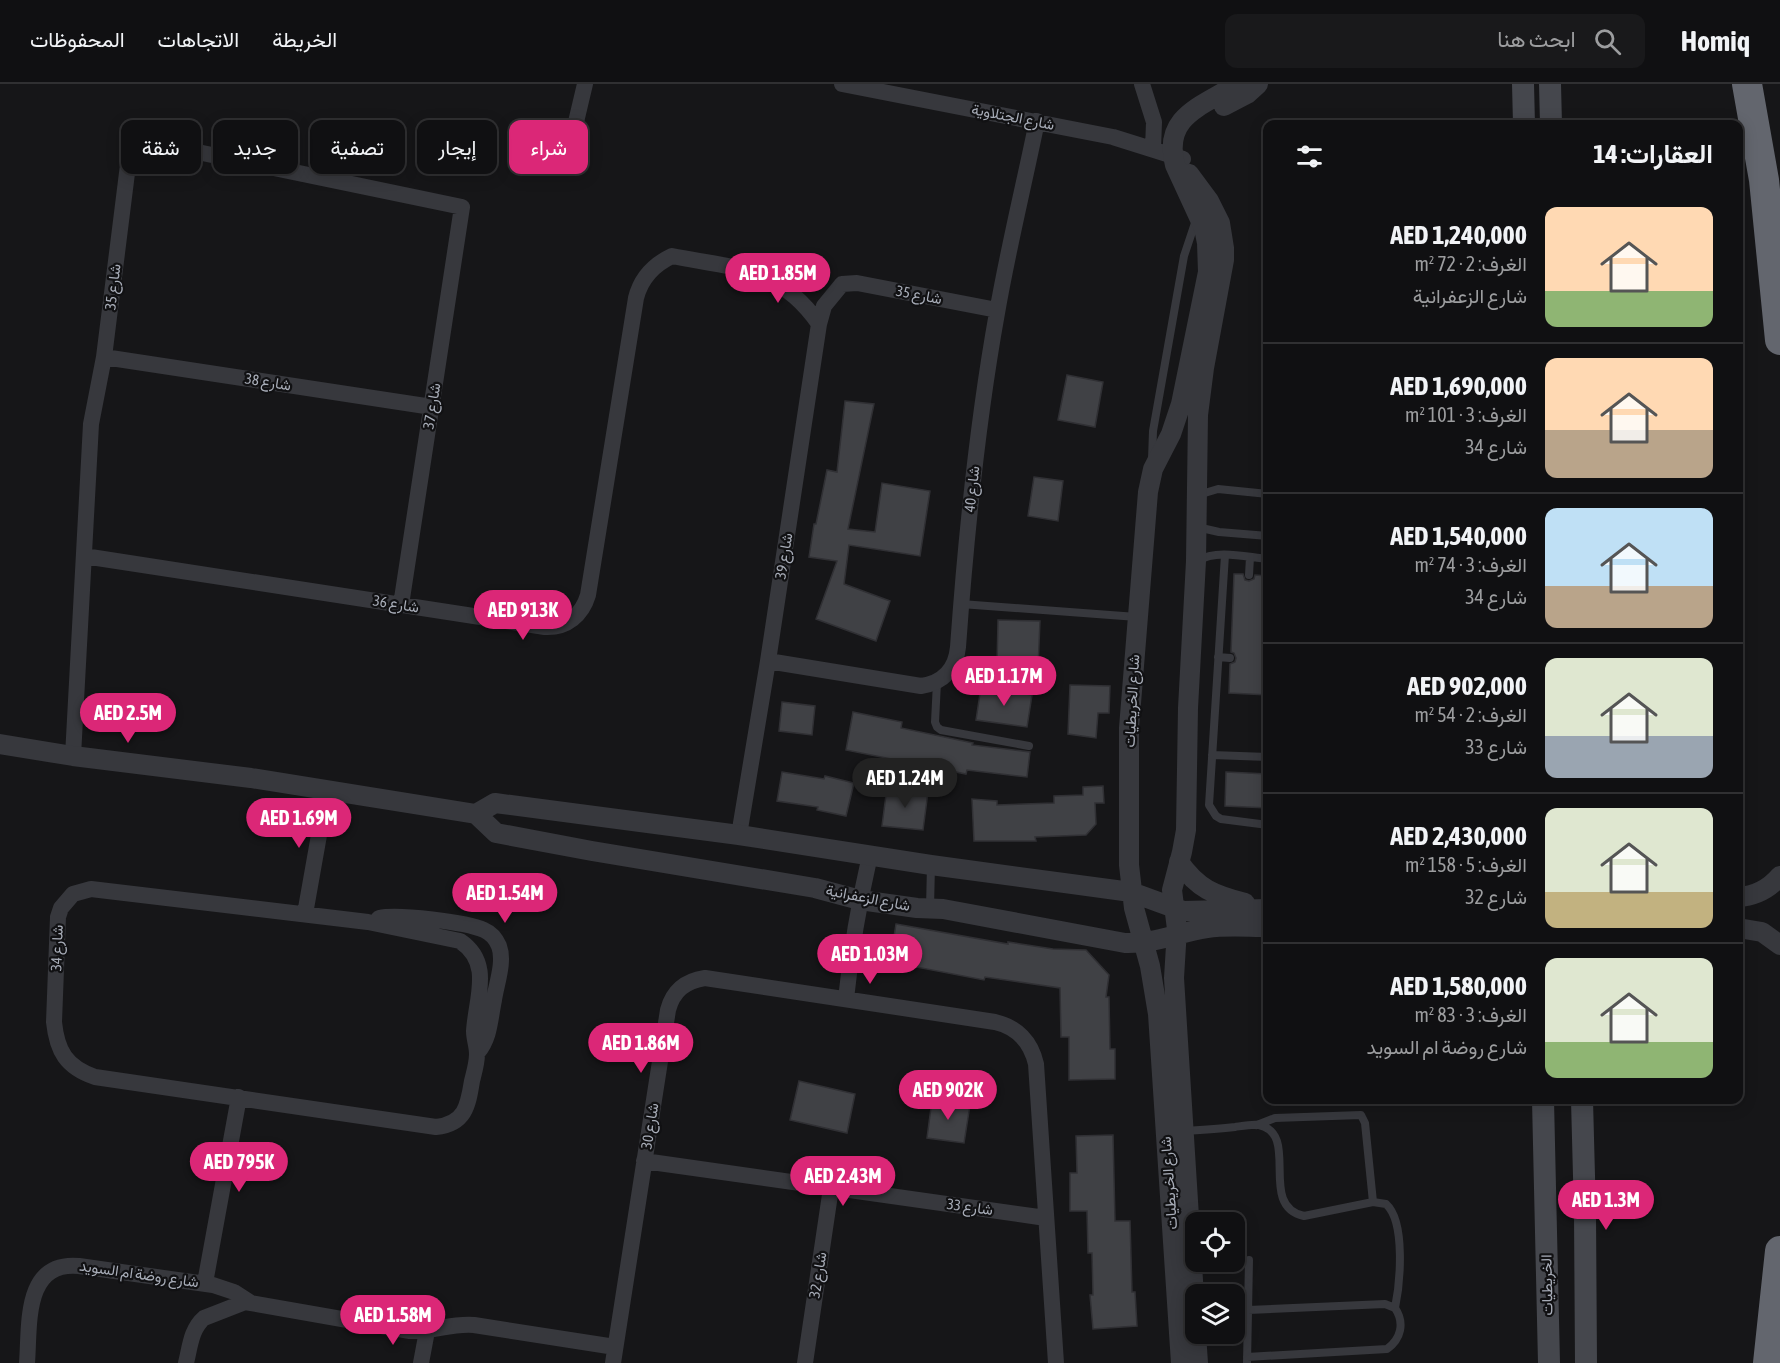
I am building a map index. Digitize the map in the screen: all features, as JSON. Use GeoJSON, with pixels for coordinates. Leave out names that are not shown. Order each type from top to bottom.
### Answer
{"type":"FeatureCollection","features":[{"type":"Feature","properties":{"kind":"highway"},"geometry":{"type":"LineString","coordinates":[[1747,84],[1764,180],[1780,340]]}},
{"type":"Feature","properties":{"kind":"highway"},"geometry":{"type":"LineString","coordinates":[[1768,1363],[1780,1251]]}},
{"type":"Feature","properties":{"kind":"main road"},"geometry":{"type":"LineString","coordinates":[[1523,84],[1524,120]]}},
{"type":"Feature","properties":{"kind":"main road"},"geometry":{"type":"LineString","coordinates":[[1550,84],[1551,120]]}},
{"type":"Feature","properties":{"kind":"main road","name":"الخريطيات"},"geometry":{"type":"LineString","coordinates":[[1543,1104],[1549,1363]]}},
{"type":"Feature","properties":{"kind":"main road"},"geometry":{"type":"LineString","coordinates":[[1582,1104],[1586,1214],[1586,1363]]}},
{"type":"Feature","properties":{"kind":"street"},"geometry":{"type":"LineString","coordinates":[[576,120],[585,84]]}},
{"type":"Feature","properties":{"kind":"street","name":"شارع الجتلاوية"},"geometry":{"type":"LineString","coordinates":[[842,84],[1113,137],[1178,157]]}},
{"type":"Feature","properties":{"kind":"street"},"geometry":{"type":"LineString","coordinates":[[1142,84],[1154,122],[1153,149]]}},
{"type":"Feature","properties":{"kind":"street"},"geometry":{"type":"LineString","coordinates":[[1178,157],[1185,136],[1196,122],[1245,86]]}},
{"type":"Feature","properties":{"kind":"street","name":"شارع 40"},"geometry":{"type":"LineString","coordinates":[[937,682],[950,671],[957,656],[974,468],[997,310],[1037,121]]}},
{"type":"Feature","properties":{"kind":"street","name":"شارع 35"},"geometry":{"type":"LineString","coordinates":[[73,756],[90,424],[104,357],[127,173],[132,158],[144,147],[159,144],[462,207]]}},
{"type":"Feature","properties":{"kind":"street","name":"شارع الخريطيات"},"geometry":{"type":"LineString","coordinates":[[1178,157],[1179,174],[1198,214],[1207,243],[1208,272],[1181,404],[1171,434],[1153,469],[1148,492],[1129,750],[1129,865],[1131,892],[1158,1014],[1180,1363]]}},
{"type":"Feature","properties":{"kind":"street","name":"شارع الخريطيات"},"geometry":{"type":"LineString","coordinates":[[1178,157],[1215,212],[1224,248],[1222,272],[1201,392],[1197,439],[1198,495],[1188,708],[1186,830],[1172,890],[1177,922],[1174,978],[1193,1284]]}},
{"type":"Feature","properties":{"kind":"street","name":"شارع 37"},"geometry":{"type":"LineString","coordinates":[[401,604],[462,207]]}},
{"type":"Feature","properties":{"kind":"street","name":"شارع 36"},"geometry":{"type":"LineString","coordinates":[[84,556],[546,627],[567,623],[578,615],[588,595],[636,298],[641,283],[651,269],[672,256],[746,270],[763,276],[788,290],[802,302],[819,324]]}},
{"type":"Feature","properties":{"kind":"street","name":"شارع 35"},"geometry":{"type":"LineString","coordinates":[[842,284],[856,282],[997,310]]}},
{"type":"Feature","properties":{"kind":"street","name":"شارع 39"},"geometry":{"type":"LineString","coordinates":[[739,835],[819,324],[824,306],[842,284]]}},
{"type":"Feature","properties":{"kind":"street","name":"شارع 38"},"geometry":{"type":"LineString","coordinates":[[104,357],[432,407]]}},
{"type":"Feature","properties":{"kind":"street"},"geometry":{"type":"LineString","coordinates":[[1171,434],[1197,439]]}},
{"type":"Feature","properties":{"kind":"street"},"geometry":{"type":"LineString","coordinates":[[768,661],[913,685],[929,685],[937,682]]}},
{"type":"Feature","properties":{"kind":"street"},"geometry":{"type":"LineString","coordinates":[[0,744],[73,756],[251,778],[476,814],[495,803],[739,835],[931,865],[1131,892],[1152,898],[1173,908],[1196,912],[1263,915]]}},
{"type":"Feature","properties":{"kind":"street"},"geometry":{"type":"LineString","coordinates":[[305,914],[327,790]]}},
{"type":"Feature","properties":{"kind":"street","name":"شارع الزعفرانية"},"geometry":{"type":"LineString","coordinates":[[476,814],[496,833],[815,888],[860,900],[930,908],[1125,943],[1144,943],[1263,916]]}},
{"type":"Feature","properties":{"kind":"street"},"geometry":{"type":"LineString","coordinates":[[846,999],[860,900],[870,855]]}},
{"type":"Feature","properties":{"kind":"street"},"geometry":{"type":"LineString","coordinates":[[1179,862],[1206,890],[1263,914]]}},
{"type":"Feature","properties":{"kind":"street"},"geometry":{"type":"LineString","coordinates":[[1743,896],[1759,893],[1780,876]]}},
{"type":"Feature","properties":{"kind":"street","name":"شارع 34"},"geometry":{"type":"LineString","coordinates":[[368,922],[386,917],[404,916],[476,927],[489,933],[498,944],[501,958],[488,1035],[478,1052],[467,1108],[454,1122],[442,1126],[95,1077],[84,1073],[69,1062],[59,1047],[54,1022],[57,926],[61,908],[73,894],[82,890],[101,889],[368,922],[453,938],[467,945],[472,951],[477,958],[481,973],[474,1034],[478,1052]]}},
{"type":"Feature","properties":{"kind":"street"},"geometry":{"type":"LineString","coordinates":[[1743,929],[1762,932],[1780,945]]}},
{"type":"Feature","properties":{"kind":"street","name":"شارع 30"},"geometry":{"type":"LineString","coordinates":[[614,1355],[668,1010],[670,1002],[681,988],[688,983],[705,978],[1004,1024],[1019,1033],[1030,1047],[1036,1064],[1056,1363]]}},
{"type":"Feature","properties":{"kind":"street"},"geometry":{"type":"LineString","coordinates":[[205,1283],[239,1097]]}},
{"type":"Feature","properties":{"kind":"street","name":"شارع 33"},"geometry":{"type":"LineString","coordinates":[[644,1161],[1046,1218]]}},
{"type":"Feature","properties":{"kind":"street","name":"شارع 32"},"geometry":{"type":"LineString","coordinates":[[805,1363],[831,1188]]}},
{"type":"Feature","properties":{"kind":"street","name":"شارع روضة ام السويد"},"geometry":{"type":"LineString","coordinates":[[27,1363],[33,1294],[41,1279],[62,1266],[79,1266],[205,1283],[234,1292],[251,1303]]}},
{"type":"Feature","properties":{"kind":"street","name":"شارع روضة ام السويد"},"geometry":{"type":"LineString","coordinates":[[186,1363],[194,1328],[198,1322],[234,1305],[251,1303],[410,1331],[451,1325],[474,1325],[614,1355]]}},
{"type":"Feature","properties":{"kind":"street"},"geometry":{"type":"LineString","coordinates":[[421,1363],[427,1330]]}},
{"type":"Feature","properties":{"kind":"street","name":"شارع الخريطيات"},"geometry":{"type":"LineString","coordinates":[[1197,1344],[1198,1363]]}},
{"type":"Feature","properties":{"kind":"lane"},"geometry":{"type":"LineString","coordinates":[[1153,469],[1153,431],[1184,256],[1198,214]]}},
{"type":"Feature","properties":{"kind":"lane"},"geometry":{"type":"LineString","coordinates":[[1198,495],[1218,489],[1263,494]]}},
{"type":"Feature","properties":{"kind":"lane"},"geometry":{"type":"LineString","coordinates":[[1197,528],[1263,536]]}},
{"type":"Feature","properties":{"kind":"lane"},"geometry":{"type":"LineString","coordinates":[[1196,561],[1213,555],[1263,558]]}},
{"type":"Feature","properties":{"kind":"lane"},"geometry":{"type":"LineString","coordinates":[[1225,555],[1209,799],[1216,816],[1227,821],[1263,825]]}},
{"type":"Feature","properties":{"kind":"lane"},"geometry":{"type":"LineString","coordinates":[[1249,575],[1250,557]]}},
{"type":"Feature","properties":{"kind":"lane"},"geometry":{"type":"LineString","coordinates":[[961,604],[1137,618]]}},
{"type":"Feature","properties":{"kind":"lane"},"geometry":{"type":"LineString","coordinates":[[1218,657],[1230,658]]}},
{"type":"Feature","properties":{"kind":"lane"},"geometry":{"type":"LineString","coordinates":[[937,682],[935,722],[941,730],[1029,746]]}},
{"type":"Feature","properties":{"kind":"lane"},"geometry":{"type":"LineString","coordinates":[[1212,755],[1263,758]]}},
{"type":"Feature","properties":{"kind":"lane"},"geometry":{"type":"LineString","coordinates":[[930,908],[931,865]]}},
{"type":"Feature","properties":{"kind":"lane"},"geometry":{"type":"LineString","coordinates":[[1184,1131],[1257,1125],[1275,1118],[1361,1115],[1365,1123],[1373,1202]]}},
{"type":"Feature","properties":{"kind":"lane"},"geometry":{"type":"LineString","coordinates":[[1249,1260],[1247,1360],[1387,1349],[1398,1339],[1399,1317],[1395,1308],[1400,1270],[1397,1228],[1390,1208],[1381,1202],[1373,1202],[1304,1216],[1290,1211],[1282,1198],[1278,1142],[1270,1131],[1257,1125]]}},
{"type":"Feature","properties":{"kind":"lane"},"geometry":{"type":"LineString","coordinates":[[1248,1310],[1384,1304],[1395,1308]]}},
{"type":"Feature","properties":{"kind":"building"},"geometry":{"type":"Polygon","coordinates":[[[1067,375],[1103,382],[1095,427],[1058,420],[1067,375]]]}},
{"type":"Feature","properties":{"kind":"building"},"geometry":{"type":"Polygon","coordinates":[[[845,401],[874,404],[848,529],[875,532],[882,483],[930,491],[920,556],[849,545],[844,584],[890,601],[876,641],[816,619],[837,561],[809,557],[827,470],[837,472],[845,401]]]}},
{"type":"Feature","properties":{"kind":"building"},"geometry":{"type":"Polygon","coordinates":[[[1034,477],[1063,481],[1058,521],[1028,516],[1034,477]]]}},
{"type":"Feature","properties":{"kind":"building"},"geometry":{"type":"Polygon","coordinates":[[[1234,574],[1243,574],[1245,580],[1249,581],[1254,579],[1255,575],[1263,576],[1263,695],[1229,693],[1230,664],[1235,662],[1236,658],[1231,652],[1234,574]]]}},
{"type":"Feature","properties":{"kind":"building"},"geometry":{"type":"Polygon","coordinates":[[[998,620],[1040,621],[1038,668],[997,666],[998,620]]]}},
{"type":"Feature","properties":{"kind":"building"},"geometry":{"type":"Polygon","coordinates":[[[1070,685],[1110,686],[1109,713],[1098,713],[1096,738],[1068,734],[1070,685]]]}},
{"type":"Feature","properties":{"kind":"building"},"geometry":{"type":"Polygon","coordinates":[[[981,687],[1032,695],[1027,727],[976,720],[981,687]]]}},
{"type":"Feature","properties":{"kind":"building"},"geometry":{"type":"Polygon","coordinates":[[[782,702],[815,706],[812,735],[779,731],[782,702]]]}},
{"type":"Feature","properties":{"kind":"building"},"geometry":{"type":"Polygon","coordinates":[[[853,712],[902,722],[901,728],[973,743],[972,745],[1030,752],[1027,777],[967,770],[966,774],[846,750],[853,712]]]}},
{"type":"Feature","properties":{"kind":"building"},"geometry":{"type":"Polygon","coordinates":[[[782,772],[824,779],[825,776],[854,783],[846,816],[817,810],[818,807],[777,801],[782,772]]]}},
{"type":"Feature","properties":{"kind":"building"},"geometry":{"type":"Polygon","coordinates":[[[1226,772],[1263,774],[1263,808],[1225,806],[1226,772]]]}},
{"type":"Feature","properties":{"kind":"building"},"geometry":{"type":"Polygon","coordinates":[[[1103,786],[1104,803],[1095,803],[1096,824],[1086,835],[1035,837],[1036,841],[974,841],[972,799],[997,801],[997,805],[1054,803],[1054,796],[1083,795],[1083,787],[1103,786]]]}},
{"type":"Feature","properties":{"kind":"building"},"geometry":{"type":"Polygon","coordinates":[[[887,787],[928,792],[923,830],[882,826],[887,787]]]}},
{"type":"Feature","properties":{"kind":"building"},"geometry":{"type":"Polygon","coordinates":[[[896,924],[1008,944],[1008,942],[1053,949],[1086,950],[1109,975],[1106,997],[1109,997],[1110,1049],[1115,1049],[1115,1079],[1069,1080],[1069,1037],[1061,1037],[1060,988],[985,977],[984,980],[890,962],[896,924]]]}},
{"type":"Feature","properties":{"kind":"building"},"geometry":{"type":"Polygon","coordinates":[[[799,1081],[855,1094],[847,1133],[790,1120],[799,1081]]]}},
{"type":"Feature","properties":{"kind":"building"},"geometry":{"type":"Polygon","coordinates":[[[932,1100],[970,1105],[964,1143],[927,1138],[932,1100]]]}},
{"type":"Feature","properties":{"kind":"building"},"geometry":{"type":"Polygon","coordinates":[[[1113,1135],[1115,1221],[1130,1221],[1132,1292],[1135,1292],[1137,1326],[1093,1329],[1090,1295],[1093,1295],[1092,1253],[1088,1253],[1087,1211],[1070,1211],[1070,1173],[1077,1173],[1076,1136],[1113,1135]]]}}]}
